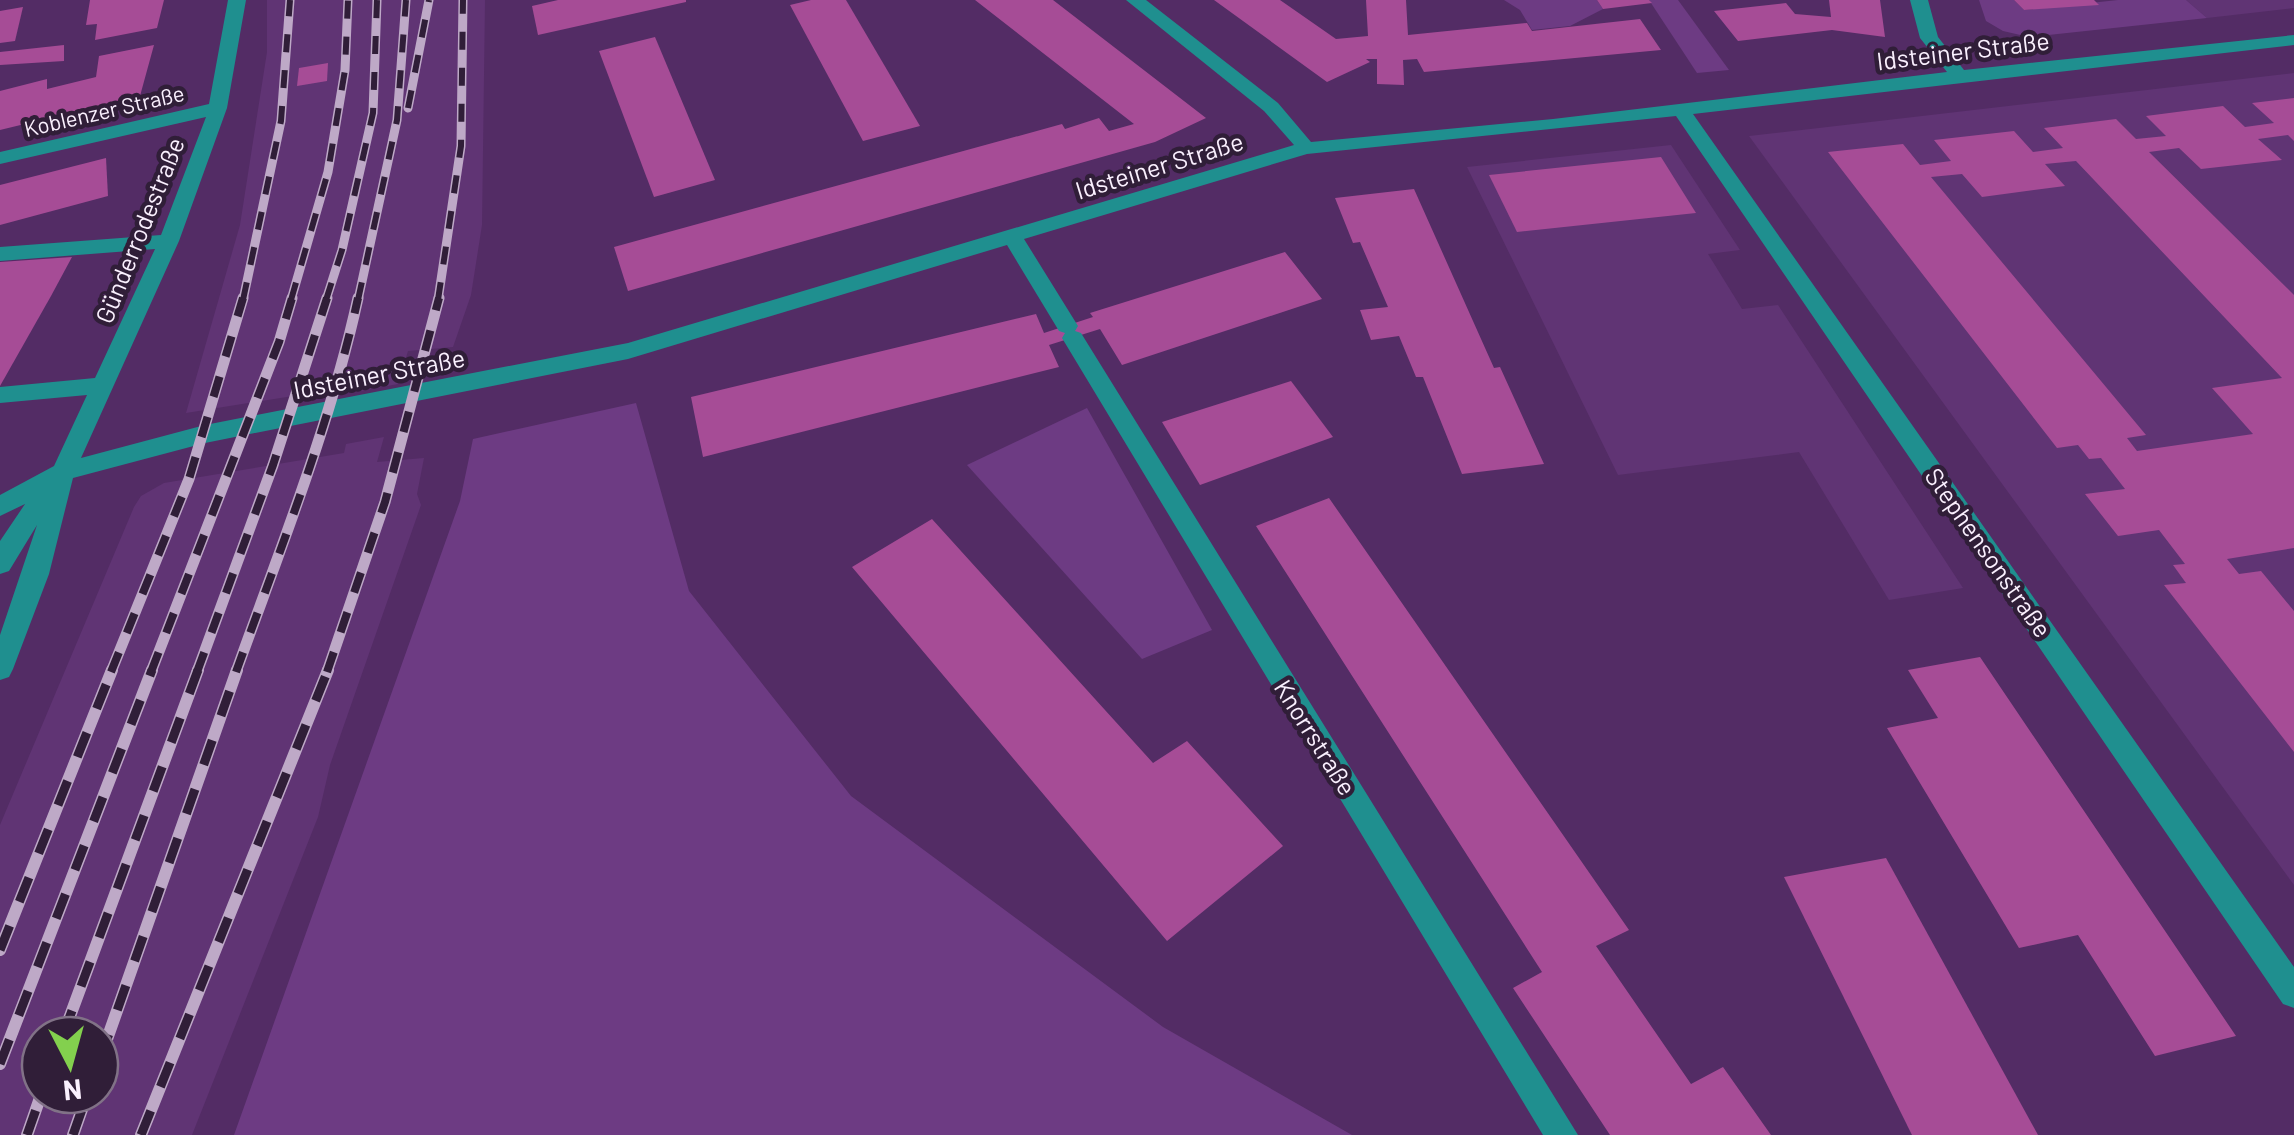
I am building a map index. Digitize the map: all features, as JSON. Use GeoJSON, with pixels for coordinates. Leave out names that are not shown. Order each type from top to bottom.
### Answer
{"type":"FeatureCollection","features":[{"type":"Feature","properties":{"kind":"street","name":"Günderrodestraße"},"geometry":{"type":"LineString","coordinates":[[63,472],[169,242],[218,108],[237,0]]}},
{"type":"Feature","properties":{"kind":"street"},"geometry":{"type":"LineString","coordinates":[[1135,0],[1271,106],[1306,148]]}},
{"type":"Feature","properties":{"kind":"street"},"geometry":{"type":"LineString","coordinates":[[1919,0],[1929,38],[1959,76]]}},
{"type":"Feature","properties":{"kind":"street","name":"Idsteiner Straße"},"geometry":{"type":"LineString","coordinates":[[0,506],[63,472],[205,434],[628,350],[1306,148],[1682,111],[2294,40]]}},
{"type":"Feature","properties":{"kind":"street","name":"Koblenzer Straße"},"geometry":{"type":"LineString","coordinates":[[0,158],[218,108]]}},
{"type":"Feature","properties":{"kind":"street","name":"Stephensonstraße"},"geometry":{"type":"LineString","coordinates":[[1682,111],[2294,993]]}},
{"type":"Feature","properties":{"kind":"street","name":"Knorrstraße"},"geometry":{"type":"LineString","coordinates":[[1013,238],[1244,623],[1562,1135]]}},
{"type":"Feature","properties":{"kind":"street"},"geometry":{"type":"LineString","coordinates":[[0,254],[169,242]]}},
{"type":"Feature","properties":{"kind":"street"},"geometry":{"type":"LineString","coordinates":[[0,395],[104,385]]}},
{"type":"Feature","properties":{"kind":"street"},"geometry":{"type":"LineString","coordinates":[[0,564],[16,534],[63,472]]}},
{"type":"Feature","properties":{"kind":"street"},"geometry":{"type":"LineString","coordinates":[[0,669],[36,574],[63,472]]}},
{"type":"Feature","properties":{"kind":"shaded area"},"geometry":{"type":"Polygon","coordinates":[[[267,0],[485,0],[482,225],[471,295],[453,347],[408,351],[398,384],[355,392],[355,386],[186,413],[240,225],[267,52],[267,0]]]}},
{"type":"Feature","properties":{"kind":"shaded area"},"geometry":{"type":"Polygon","coordinates":[[[1504,0],[1597,0],[1603,9],[1570,26],[1532,30],[1520,10],[1504,0]]]}},
{"type":"Feature","properties":{"kind":"shaded area"},"geometry":{"type":"Polygon","coordinates":[[[1649,0],[1678,0],[1729,70],[1697,73],[1649,0]]]}},
{"type":"Feature","properties":{"kind":"shaded area"},"geometry":{"type":"Polygon","coordinates":[[[1979,0],[2014,0],[2024,10],[2118,0],[2186,0],[2207,18],[2029,37],[2003,31],[1986,21],[1979,0]]]}},
{"type":"Feature","properties":{"kind":"shaded area"},"geometry":{"type":"Polygon","coordinates":[[[2186,0],[2294,0],[2294,8],[2207,18],[2186,0]]]}},
{"type":"Feature","properties":{"kind":"shaded area"},"geometry":{"type":"Polygon","coordinates":[[[2294,73],[2294,885],[1749,136],[2294,73]]]}},
{"type":"Feature","properties":{"kind":"shaded area"},"geometry":{"type":"Polygon","coordinates":[[[1671,145],[1740,250],[1708,254],[1742,309],[1778,305],[1963,588],[1889,600],[1799,452],[1618,475],[1467,167],[1671,145]]]}},
{"type":"Feature","properties":{"kind":"shaded area"},"geometry":{"type":"Polygon","coordinates":[[[636,403],[689,591],[851,796],[1163,1027],[1352,1135],[234,1135],[460,501],[473,439],[636,403]]]}},
{"type":"Feature","properties":{"kind":"shaded area"},"geometry":{"type":"Polygon","coordinates":[[[1087,408],[1212,630],[1142,659],[967,465],[1087,408]]]}},
{"type":"Feature","properties":{"kind":"shaded area"},"geometry":{"type":"Polygon","coordinates":[[[384,437],[377,462],[424,458],[417,494],[421,505],[330,765],[318,817],[192,1135],[0,1135],[0,825],[134,507],[141,496],[164,483],[344,453],[346,444],[384,437]]]}},
{"type":"Feature","properties":{"kind":"building"},"geometry":{"type":"Polygon","coordinates":[[[90,0],[164,0],[157,28],[95,40],[97,24],[86,25],[90,0]]]}},
{"type":"Feature","properties":{"kind":"building"},"geometry":{"type":"Polygon","coordinates":[[[558,0],[686,2],[538,35],[532,6],[558,0]]]}},
{"type":"Feature","properties":{"kind":"building"},"geometry":{"type":"Polygon","coordinates":[[[811,0],[846,0],[920,126],[863,141],[790,5],[811,0]]]}},
{"type":"Feature","properties":{"kind":"building"},"geometry":{"type":"Polygon","coordinates":[[[975,0],[1053,0],[1206,118],[1155,142],[628,291],[614,247],[1062,124],[1065,129],[1099,118],[1109,131],[1134,124],[975,0]]]}},
{"type":"Feature","properties":{"kind":"building"},"geometry":{"type":"Polygon","coordinates":[[[1214,0],[1280,0],[1336,39],[1368,36],[1366,0],[1406,0],[1408,35],[1527,23],[1532,31],[1640,19],[1661,50],[1424,72],[1417,59],[1403,60],[1404,85],[1377,84],[1377,59],[1366,59],[1370,62],[1327,82],[1214,0]]]}},
{"type":"Feature","properties":{"kind":"building"},"geometry":{"type":"Polygon","coordinates":[[[1597,0],[1649,0],[1652,3],[1603,9],[1597,0]]]}},
{"type":"Feature","properties":{"kind":"building"},"geometry":{"type":"Polygon","coordinates":[[[1829,0],[1880,0],[1885,37],[1832,30],[1738,41],[1714,11],[1786,3],[1795,14],[1831,17],[1829,0]]]}},
{"type":"Feature","properties":{"kind":"building"},"geometry":{"type":"Polygon","coordinates":[[[2014,0],[2094,0],[2099,5],[2024,10],[2014,0]]]}},
{"type":"Feature","properties":{"kind":"building"},"geometry":{"type":"Polygon","coordinates":[[[23,7],[15,41],[0,43],[0,11],[23,7]]]}},
{"type":"Feature","properties":{"kind":"building"},"geometry":{"type":"Polygon","coordinates":[[[655,37],[715,180],[654,197],[599,51],[655,37]]]}},
{"type":"Feature","properties":{"kind":"building"},"geometry":{"type":"Polygon","coordinates":[[[64,45],[64,61],[0,65],[0,52],[64,45]]]}},
{"type":"Feature","properties":{"kind":"building"},"geometry":{"type":"Polygon","coordinates":[[[154,45],[140,96],[0,130],[0,91],[47,79],[47,89],[96,77],[99,56],[154,45]]]}},
{"type":"Feature","properties":{"kind":"building"},"geometry":{"type":"Polygon","coordinates":[[[328,63],[327,81],[297,86],[299,68],[328,63]]]}},
{"type":"Feature","properties":{"kind":"building"},"geometry":{"type":"Polygon","coordinates":[[[2294,98],[2294,141],[2288,135],[2258,139],[2282,160],[2201,169],[2179,148],[2149,152],[2294,295],[2294,548],[2227,559],[2239,574],[2261,571],[2294,611],[2294,752],[2164,585],[2186,583],[2173,565],[2185,564],[2159,530],[2118,536],[2085,494],[2125,489],[2101,458],[2089,459],[2078,445],[2057,448],[1828,152],[1903,144],[1920,165],[1951,161],[1934,140],[2014,131],[2033,152],[2063,148],[2044,128],[2116,119],[2136,139],[2166,136],[2146,116],[2223,106],[2245,127],[2274,123],[2252,103],[2294,98]],[[2076,161],[2045,164],[2065,186],[1982,197],[1962,174],[1931,177],[2146,435],[2127,438],[2137,451],[2253,434],[2212,388],[2282,378],[2076,161]]]}},
{"type":"Feature","properties":{"kind":"building"},"geometry":{"type":"Polygon","coordinates":[[[1661,157],[1696,213],[1517,232],[1489,175],[1661,157]]]}},
{"type":"Feature","properties":{"kind":"building"},"geometry":{"type":"Polygon","coordinates":[[[106,158],[108,196],[0,225],[0,185],[106,158]]]}},
{"type":"Feature","properties":{"kind":"building"},"geometry":{"type":"Polygon","coordinates":[[[1414,189],[1494,368],[1500,367],[1544,464],[1462,474],[1423,377],[1416,377],[1399,336],[1371,340],[1360,310],[1388,307],[1360,242],[1353,243],[1335,198],[1414,189]]]}},
{"type":"Feature","properties":{"kind":"building"},"geometry":{"type":"Polygon","coordinates":[[[1285,252],[1322,299],[1122,365],[1100,329],[1049,345],[1059,367],[703,457],[691,397],[1036,314],[1044,333],[1093,317],[1090,313],[1285,252]]]}},
{"type":"Feature","properties":{"kind":"building"},"geometry":{"type":"Polygon","coordinates":[[[72,257],[51,296],[0,386],[0,262],[72,257]]]}},
{"type":"Feature","properties":{"kind":"building"},"geometry":{"type":"Polygon","coordinates":[[[1291,381],[1333,437],[1200,485],[1162,422],[1291,381]]]}},
{"type":"Feature","properties":{"kind":"building"},"geometry":{"type":"Polygon","coordinates":[[[1329,498],[1629,930],[1596,946],[1691,1084],[1723,1067],[1771,1135],[1610,1135],[1513,988],[1542,972],[1256,526],[1329,498]]]}},
{"type":"Feature","properties":{"kind":"building"},"geometry":{"type":"Polygon","coordinates":[[[932,519],[1153,763],[1187,741],[1283,846],[1167,941],[852,567],[932,519]]]}},
{"type":"Feature","properties":{"kind":"building"},"geometry":{"type":"Polygon","coordinates":[[[1980,657],[2236,1036],[2155,1056],[2078,935],[2019,948],[1887,728],[1938,718],[1908,670],[1980,657]]]}},
{"type":"Feature","properties":{"kind":"building"},"geometry":{"type":"Polygon","coordinates":[[[1886,858],[2038,1135],[1912,1135],[1784,877],[1886,858]]]}},
{"type":"Feature","properties":{"kind":"railway"},"geometry":{"type":"LineString","coordinates":[[243,300],[281,121],[290,0]]}},
{"type":"Feature","properties":{"kind":"railway"},"geometry":{"type":"LineString","coordinates":[[291,300],[328,172],[345,70],[348,0]]}},
{"type":"Feature","properties":{"kind":"railway"},"geometry":{"type":"LineString","coordinates":[[326,300],[342,250],[373,113],[377,0]]}},
{"type":"Feature","properties":{"kind":"railway"},"geometry":{"type":"LineString","coordinates":[[358,300],[397,120],[406,0]]}},
{"type":"Feature","properties":{"kind":"railway"},"geometry":{"type":"LineString","coordinates":[[408,108],[429,0]]}},
{"type":"Feature","properties":{"kind":"railway"},"geometry":{"type":"LineString","coordinates":[[438,300],[461,146],[463,0]]}},
{"type":"Feature","properties":{"kind":"railway"},"geometry":{"type":"LineString","coordinates":[[111,672],[189,479],[243,298]]}},
{"type":"Feature","properties":{"kind":"railway"},"geometry":{"type":"LineString","coordinates":[[151,672],[279,342],[292,298]]}},
{"type":"Feature","properties":{"kind":"railway"},"geometry":{"type":"LineString","coordinates":[[197,672],[273,465],[327,298]]}},
{"type":"Feature","properties":{"kind":"railway"},"geometry":{"type":"LineString","coordinates":[[236,672],[319,440],[358,298]]}},
{"type":"Feature","properties":{"kind":"railway"},"geometry":{"type":"LineString","coordinates":[[327,672],[385,502],[439,298]]}},
{"type":"Feature","properties":{"kind":"railway"},"geometry":{"type":"LineString","coordinates":[[0,950],[112,670]]}},
{"type":"Feature","properties":{"kind":"railway"},"geometry":{"type":"LineString","coordinates":[[0,1064],[152,670]]}},
{"type":"Feature","properties":{"kind":"railway"},"geometry":{"type":"LineString","coordinates":[[70,1015],[198,670]]}},
{"type":"Feature","properties":{"kind":"railway"},"geometry":{"type":"LineString","coordinates":[[115,1015],[237,670]]}},
{"type":"Feature","properties":{"kind":"railway"},"geometry":{"type":"LineString","coordinates":[[141,1135],[328,670]]}},
{"type":"Feature","properties":{"kind":"railway"},"geometry":{"type":"LineString","coordinates":[[27,1135],[34,1115]]}},
{"type":"Feature","properties":{"kind":"railway"},"geometry":{"type":"LineString","coordinates":[[73,1135],[80,1115]]}}]}
